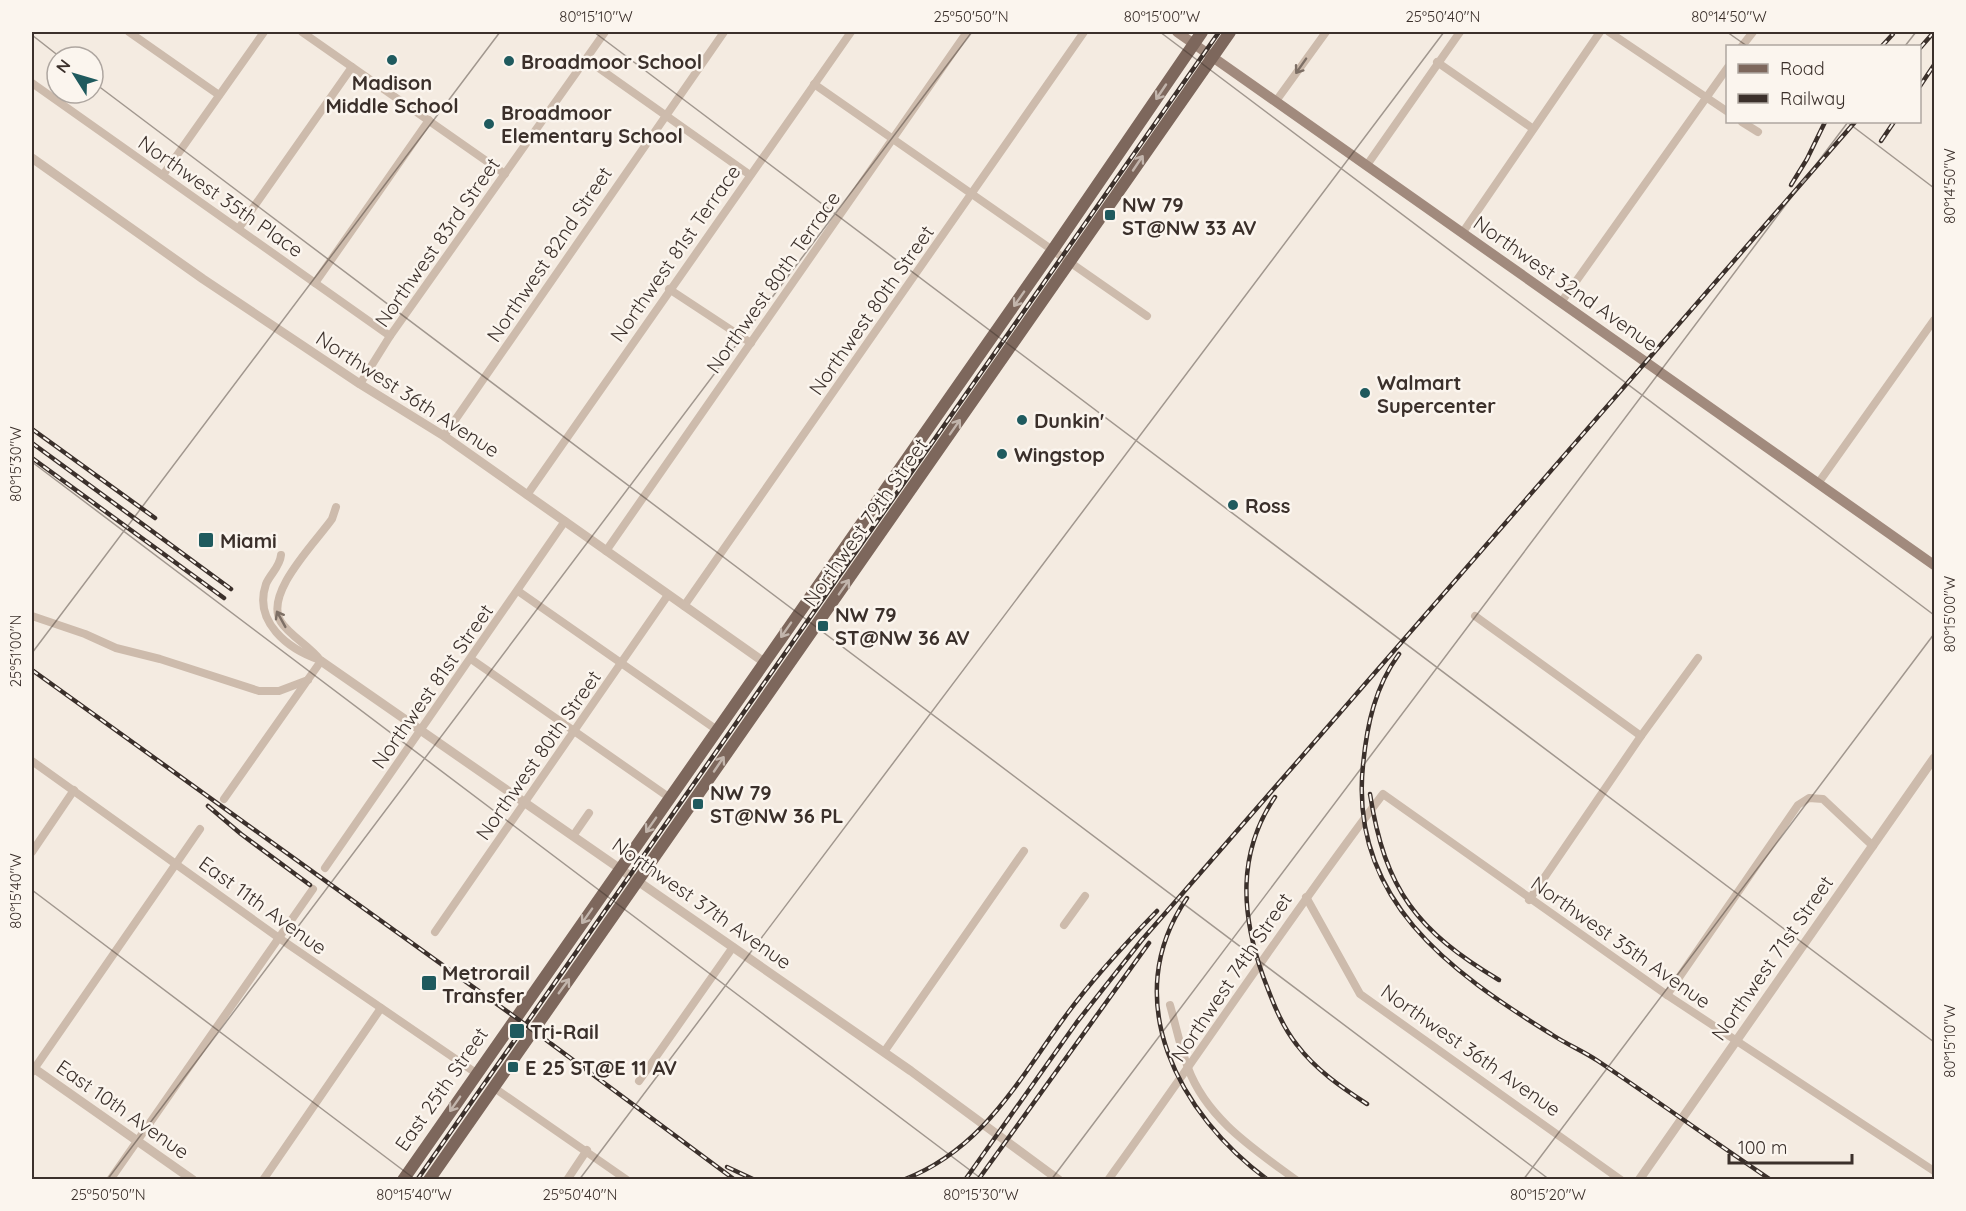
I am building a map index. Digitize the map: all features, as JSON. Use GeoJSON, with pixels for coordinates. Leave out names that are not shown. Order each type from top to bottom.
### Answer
{"type":"FeatureCollection","features":[{"type":"Feature","properties":{"kind":"main road","name":"Northwest 32nd Avenue"},"geometry":{"type":"LineString","coordinates":[[1177,32],[1935,565]]}},
{"type":"Feature","properties":{"kind":"main road","name":"Northwest 79th Street"},"geometry":{"type":"LineString","coordinates":[[512,1021],[621,869],[1202,32]]}},
{"type":"Feature","properties":{"kind":"main road","name":"Northwest 79th Street"},"geometry":{"type":"LineString","coordinates":[[429,1179],[639,881],[1211,56],[1230,32]]}},
{"type":"Feature","properties":{"kind":"main road","name":"East 25th Street"},"geometry":{"type":"LineString","coordinates":[[403,1179],[512,1021]]}},
{"type":"Feature","properties":{"kind":"main road"},"geometry":{"type":"LineString","coordinates":[[421,1154],[438,1166]]}},
{"type":"Feature","properties":{"kind":"street"},"geometry":{"type":"LineString","coordinates":[[129,32],[219,95]]}},
{"type":"Feature","properties":{"kind":"street"},"geometry":{"type":"LineString","coordinates":[[163,175],[264,32]]}},
{"type":"Feature","properties":{"kind":"street"},"geometry":{"type":"LineString","coordinates":[[302,32],[505,174]]}},
{"type":"Feature","properties":{"kind":"street","name":"Northwest 83rd Street"},"geometry":{"type":"LineString","coordinates":[[360,384],[390,336],[605,32]]}},
{"type":"Feature","properties":{"kind":"street","name":"Northwest 82nd Street"},"geometry":{"type":"LineString","coordinates":[[444,436],[724,32]]}},
{"type":"Feature","properties":{"kind":"street","name":"Northwest 81st Terrace"},"geometry":{"type":"LineString","coordinates":[[527,495],[851,32]]}},
{"type":"Feature","properties":{"kind":"street","name":"Northwest 80th Terrace"},"geometry":{"type":"LineString","coordinates":[[606,551],[968,32]]}},
{"type":"Feature","properties":{"kind":"street","name":"Northwest 80th Street"},"geometry":{"type":"LineString","coordinates":[[684,606],[1084,32]]}},
{"type":"Feature","properties":{"kind":"street"},"geometry":{"type":"LineString","coordinates":[[1276,101],[1326,32]]}},
{"type":"Feature","properties":{"kind":"street"},"geometry":{"type":"LineString","coordinates":[[1367,165],[1460,32]]}},
{"type":"Feature","properties":{"kind":"street"},"geometry":{"type":"LineString","coordinates":[[1463,232],[1532,128],[1600,32]]}},
{"type":"Feature","properties":{"kind":"street"},"geometry":{"type":"LineString","coordinates":[[1609,32],[1726,110]]}},
{"type":"Feature","properties":{"kind":"street"},"geometry":{"type":"LineString","coordinates":[[1743,45],[1753,32]]}},
{"type":"Feature","properties":{"kind":"street"},"geometry":{"type":"LineString","coordinates":[[586,59],[750,175]]}},
{"type":"Feature","properties":{"kind":"street"},"geometry":{"type":"LineString","coordinates":[[1437,62],[1532,128]]}},
{"type":"Feature","properties":{"kind":"street"},"geometry":{"type":"LineString","coordinates":[[239,228],[352,67]]}},
{"type":"Feature","properties":{"kind":"street"},"geometry":{"type":"LineString","coordinates":[[1562,301],[1726,70]]}},
{"type":"Feature","properties":{"kind":"street","name":"Northwest 35th Place"},"geometry":{"type":"LineString","coordinates":[[32,83],[390,336]]}},
{"type":"Feature","properties":{"kind":"street"},"geometry":{"type":"LineString","coordinates":[[814,84],[1147,316]]}},
{"type":"Feature","properties":{"kind":"street"},"geometry":{"type":"LineString","coordinates":[[315,283],[429,120]]}},
{"type":"Feature","properties":{"kind":"street"},"geometry":{"type":"LineString","coordinates":[[1744,123],[1758,132]]}},
{"type":"Feature","properties":{"kind":"street","name":"Northwest 36th Avenue"},"geometry":{"type":"LineString","coordinates":[[32,158],[202,279],[360,384],[444,436],[764,662]]}},
{"type":"Feature","properties":{"kind":"street"},"geometry":{"type":"LineString","coordinates":[[669,289],[751,343]]}},
{"type":"Feature","properties":{"kind":"street"},"geometry":{"type":"LineString","coordinates":[[1819,482],[1935,320]]}},
{"type":"Feature","properties":{"kind":"street","name":"Northwest 37th Avenue"},"geometry":{"type":"LineString","coordinates":[[336,507],[332,519],[281,588],[276,603],[281,623],[310,647],[321,660],[884,1052],[1059,1179]]}},
{"type":"Feature","properties":{"kind":"street","name":"Northwest 81st Street"},"geometry":{"type":"LineString","coordinates":[[325,868],[565,521]]}},
{"type":"Feature","properties":{"kind":"street","name":"Northwest 37th Avenue"},"geometry":{"type":"LineString","coordinates":[[281,555],[280,562],[266,586],[264,600],[266,617],[281,638],[304,655],[321,660]]}},
{"type":"Feature","properties":{"kind":"street"},"geometry":{"type":"LineString","coordinates":[[518,591],[717,730]]}},
{"type":"Feature","properties":{"kind":"street","name":"Northwest 80th Street"},"geometry":{"type":"LineString","coordinates":[[435,932],[668,595]]}},
{"type":"Feature","properties":{"kind":"street"},"geometry":{"type":"LineString","coordinates":[[32,616],[85,634],[116,648],[160,659],[259,691],[279,691],[308,680]]}},
{"type":"Feature","properties":{"kind":"street"},"geometry":{"type":"LineString","coordinates":[[1474,616],[1641,736]]}},
{"type":"Feature","properties":{"kind":"street"},"geometry":{"type":"LineString","coordinates":[[1529,900],[1641,736],[1698,658]]}},
{"type":"Feature","properties":{"kind":"street"},"geometry":{"type":"LineString","coordinates":[[471,659],[670,798]]}},
{"type":"Feature","properties":{"kind":"street"},"geometry":{"type":"LineString","coordinates":[[224,799],[321,660]]}},
{"type":"Feature","properties":{"kind":"street","name":"Northwest 71st Street"},"geometry":{"type":"LineString","coordinates":[[1639,1179],[1935,758]]}},
{"type":"Feature","properties":{"kind":"street","name":"East 11th Avenue"},"geometry":{"type":"LineString","coordinates":[[32,761],[279,938],[476,1073]]}},
{"type":"Feature","properties":{"kind":"street"},"geometry":{"type":"LineString","coordinates":[[32,852],[74,790]]}},
{"type":"Feature","properties":{"kind":"street","name":"Northwest 35th Avenue"},"geometry":{"type":"LineString","coordinates":[[1383,794],[1529,900],[1667,995],[1935,1171]]}},
{"type":"Feature","properties":{"kind":"street","name":"Northwest 74th Street"},"geometry":{"type":"LineString","coordinates":[[1107,1179],[1188,1069],[1306,897],[1383,794]]}},
{"type":"Feature","properties":{"kind":"street"},"geometry":{"type":"LineString","coordinates":[[1667,995],[1798,805],[1809,798],[1823,799],[1873,846]]}},
{"type":"Feature","properties":{"kind":"street"},"geometry":{"type":"LineString","coordinates":[[573,836],[589,813]]}},
{"type":"Feature","properties":{"kind":"street"},"geometry":{"type":"LineString","coordinates":[[32,1069],[200,830]]}},
{"type":"Feature","properties":{"kind":"street"},"geometry":{"type":"LineString","coordinates":[[884,1052],[1024,851]]}},
{"type":"Feature","properties":{"kind":"street"},"geometry":{"type":"LineString","coordinates":[[110,1179],[313,889]]}},
{"type":"Feature","properties":{"kind":"street"},"geometry":{"type":"LineString","coordinates":[[1064,925],[1085,896]]}},
{"type":"Feature","properties":{"kind":"street","name":"Northwest 36th Avenue"},"geometry":{"type":"LineString","coordinates":[[1306,897],[1360,993],[1621,1179]]}},
{"type":"Feature","properties":{"kind":"street"},"geometry":{"type":"LineString","coordinates":[[639,1081],[733,947]]}},
{"type":"Feature","properties":{"kind":"street"},"geometry":{"type":"LineString","coordinates":[[1170,1005],[1188,1069],[1212,1110],[1239,1138],[1296,1179]]}},
{"type":"Feature","properties":{"kind":"street"},"geometry":{"type":"LineString","coordinates":[[263,1179],[381,1008]]}},
{"type":"Feature","properties":{"kind":"street","name":"East 10th Avenue"},"geometry":{"type":"LineString","coordinates":[[32,1069],[193,1179]]}},
{"type":"Feature","properties":{"kind":"street"},"geometry":{"type":"LineString","coordinates":[[493,1087],[627,1179]]}},
{"type":"Feature","properties":{"kind":"street"},"geometry":{"type":"LineString","coordinates":[[567,1179],[587,1150]]}},
{"type":"Feature","properties":{"kind":"railway"},"geometry":{"type":"LineString","coordinates":[[417,1180],[1219,32]]}},
{"type":"Feature","properties":{"kind":"railway"},"geometry":{"type":"LineString","coordinates":[[1921,47],[1934,32]]}},
{"type":"Feature","properties":{"kind":"railway"},"geometry":{"type":"LineString","coordinates":[[1883,45],[1893,34]]}},
{"type":"Feature","properties":{"kind":"railway"},"geometry":{"type":"LineString","coordinates":[[1921,84],[1934,65]]}},
{"type":"Feature","properties":{"kind":"railway"},"geometry":{"type":"LineString","coordinates":[[1791,185],[1825,123]]}},
{"type":"Feature","properties":{"kind":"railway"},"geometry":{"type":"LineString","coordinates":[[965,1180],[1077,1022],[1141,941],[1854,123]]}},
{"type":"Feature","properties":{"kind":"railway"},"geometry":{"type":"LineString","coordinates":[[1881,141],[1893,123]]}},
{"type":"Feature","properties":{"kind":"railway"},"geometry":{"type":"LineString","coordinates":[[32,429],[155,518]]}},
{"type":"Feature","properties":{"kind":"railway"},"geometry":{"type":"LineString","coordinates":[[32,443],[231,589]]}},
{"type":"Feature","properties":{"kind":"railway"},"geometry":{"type":"LineString","coordinates":[[32,458],[224,598]]}},
{"type":"Feature","properties":{"kind":"railway"},"geometry":{"type":"LineString","coordinates":[[1399,654],[1378,693],[1367,735],[1363,765],[1363,812],[1372,855],[1389,892],[1414,926],[1443,957],[1477,984],[1513,1010],[1598,1061],[1771,1180]]}},
{"type":"Feature","properties":{"kind":"railway"},"geometry":{"type":"LineString","coordinates":[[32,670],[515,1017],[735,1180]]}},
{"type":"Feature","properties":{"kind":"railway"},"geometry":{"type":"LineString","coordinates":[[1370,794],[1376,828],[1385,857],[1409,905],[1446,944],[1499,980]]}},
{"type":"Feature","properties":{"kind":"railway"},"geometry":{"type":"LineString","coordinates":[[1275,797],[1254,840],[1246,884],[1250,930],[1256,953],[1277,1012],[1297,1045],[1321,1070],[1367,1104]]}},
{"type":"Feature","properties":{"kind":"railway"},"geometry":{"type":"LineString","coordinates":[[208,806],[241,834],[310,885]]}},
{"type":"Feature","properties":{"kind":"railway"},"geometry":{"type":"LineString","coordinates":[[1187,898],[1167,936],[1158,976],[1158,1014],[1168,1052],[1185,1089],[1208,1123],[1236,1153],[1268,1180]]}},
{"type":"Feature","properties":{"kind":"railway"},"geometry":{"type":"LineString","coordinates":[[903,1180],[931,1167],[978,1131],[1015,1087],[1088,987],[1157,911]]}},
{"type":"Feature","properties":{"kind":"railway"},"geometry":{"type":"LineString","coordinates":[[978,1180],[1149,943]]}},
{"type":"Feature","properties":{"kind":"railway"},"geometry":{"type":"LineString","coordinates":[[727,1167],[755,1180]]}},
{"type":"Feature","properties":{"kind":"place","name":"Madison Middle School"},"geometry":{"type":"Point","coordinates":[392,60]}},
{"type":"Feature","properties":{"kind":"place","name":"Broadmoor School"},"geometry":{"type":"Point","coordinates":[509,61]}},
{"type":"Feature","properties":{"kind":"place","name":"Broadmoor Elementary School"},"geometry":{"type":"Point","coordinates":[489,124]}},
{"type":"Feature","properties":{"kind":"place","name":"NW 79 ST@NW 33 AV"},"geometry":{"type":"Point","coordinates":[1110,215]}},
{"type":"Feature","properties":{"kind":"place","name":"Walmart Supercenter"},"geometry":{"type":"Point","coordinates":[1365,393]}},
{"type":"Feature","properties":{"kind":"place","name":"Dunkin'"},"geometry":{"type":"Point","coordinates":[1022,420]}},
{"type":"Feature","properties":{"kind":"place","name":"Wingstop"},"geometry":{"type":"Point","coordinates":[1002,454]}},
{"type":"Feature","properties":{"kind":"place","name":"Ross"},"geometry":{"type":"Point","coordinates":[1233,505]}},
{"type":"Feature","properties":{"kind":"place","name":"Miami"},"geometry":{"type":"Point","coordinates":[206,540]}},
{"type":"Feature","properties":{"kind":"place","name":"NW 79 ST@NW 36 AV"},"geometry":{"type":"Point","coordinates":[823,626]}},
{"type":"Feature","properties":{"kind":"place","name":"NW 79 ST@NW 36 PL"},"geometry":{"type":"Point","coordinates":[698,804]}},
{"type":"Feature","properties":{"kind":"place","name":"Metrorail Transfer"},"geometry":{"type":"Point","coordinates":[429,983]}},
{"type":"Feature","properties":{"kind":"place","name":"Tri-Rail"},"geometry":{"type":"Point","coordinates":[517,1031]}},
{"type":"Feature","properties":{"kind":"place","name":"E 25 ST@E 11 AV"},"geometry":{"type":"Point","coordinates":[513,1067]}}]}
